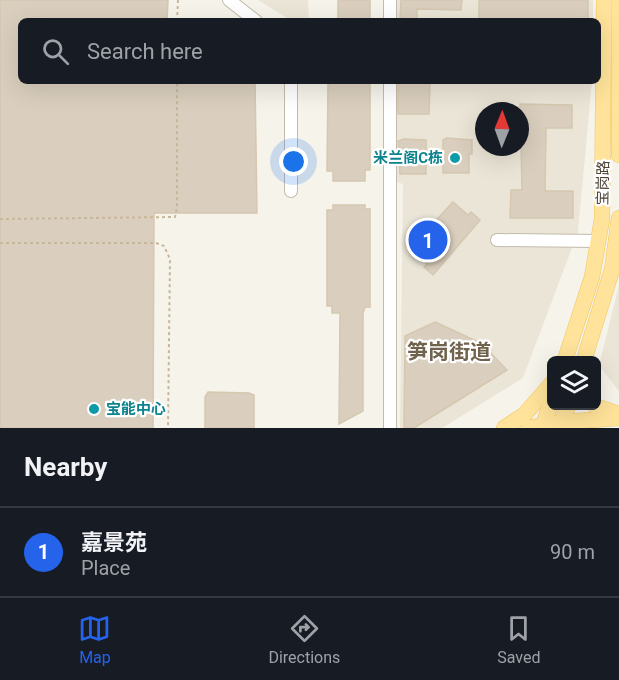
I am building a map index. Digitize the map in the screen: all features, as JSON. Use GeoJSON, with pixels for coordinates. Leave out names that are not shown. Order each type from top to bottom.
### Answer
{"type":"FeatureCollection","features":[{"type":"Feature","properties":{"kind":"main road","name":"宝岗路"},"geometry":{"type":"LineString","coordinates":[[566,356],[592,277],[600,241],[603,208],[604,0]]}},
{"type":"Feature","properties":{"kind":"main road","name":"宝岗路"},"geometry":{"type":"LineString","coordinates":[[619,0],[619,155]]}},
{"type":"Feature","properties":{"kind":"main road","name":"宝岗路"},"geometry":{"type":"LineString","coordinates":[[585,356],[612,270],[619,233],[619,218]]}},
{"type":"Feature","properties":{"kind":"main road"},"geometry":{"type":"LineString","coordinates":[[504,428],[524,414],[547,389]]}},
{"type":"Feature","properties":{"kind":"main road"},"geometry":{"type":"LineString","coordinates":[[601,408],[619,416]]}},
{"type":"Feature","properties":{"kind":"main road"},"geometry":{"type":"LineString","coordinates":[[538,427],[547,410]]}},
{"type":"Feature","properties":{"kind":"main road"},"geometry":{"type":"LineString","coordinates":[[562,425],[566,410]]}},
{"type":"Feature","properties":{"kind":"main road"},"geometry":{"type":"LineString","coordinates":[[538,427],[619,416]]}},
{"type":"Feature","properties":{"kind":"street"},"geometry":{"type":"LineString","coordinates":[[229,0],[252,18]]}},
{"type":"Feature","properties":{"kind":"street"},"geometry":{"type":"LineString","coordinates":[[390,0],[390,18]]}},
{"type":"Feature","properties":{"kind":"street"},"geometry":{"type":"LineString","coordinates":[[291,84],[291,192]]}},
{"type":"Feature","properties":{"kind":"street"},"geometry":{"type":"LineString","coordinates":[[390,84],[390,428]]}},
{"type":"Feature","properties":{"kind":"street"},"geometry":{"type":"LineString","coordinates":[[497,240],[600,241]]}},
{"type":"Feature","properties":{"kind":"path"},"geometry":{"type":"LineString","coordinates":[[177,18],[178,0]]}},
{"type":"Feature","properties":{"kind":"path"},"geometry":{"type":"LineString","coordinates":[[0,219],[175,217],[177,208],[177,84]]}},
{"type":"Feature","properties":{"kind":"path"},"geometry":{"type":"LineString","coordinates":[[0,243],[156,243],[164,246],[170,259],[168,428]]}},
{"type":"Feature","properties":{"kind":"shaded area"},"geometry":{"type":"Polygon","coordinates":[[[258,0],[308,0],[309,18],[287,18],[258,0]]]}},
{"type":"Feature","properties":{"kind":"shaded area"},"geometry":{"type":"Polygon","coordinates":[[[396,0],[593,0],[593,18],[395,18],[396,0]]]}},
{"type":"Feature","properties":{"kind":"shaded area"},"geometry":{"type":"Polygon","coordinates":[[[392,84],[592,84],[578,232],[523,378],[442,428],[400,428],[403,184],[393,181],[392,84]]]}},
{"type":"Feature","properties":{"kind":"shaded area"},"geometry":{"type":"Polygon","coordinates":[[[619,285],[619,391],[601,368],[601,358],[619,285]]]}},
{"type":"Feature","properties":{"kind":"building"},"geometry":{"type":"Polygon","coordinates":[[[0,0],[168,0],[167,18],[18,18],[18,84],[255,84],[257,213],[154,213],[153,428],[0,428],[0,0]]]}},
{"type":"Feature","properties":{"kind":"building"},"geometry":{"type":"Polygon","coordinates":[[[338,0],[370,0],[370,18],[338,18],[338,0]]]}},
{"type":"Feature","properties":{"kind":"building"},"geometry":{"type":"Polygon","coordinates":[[[401,0],[462,0],[461,10],[417,9],[417,18],[400,18],[401,0]]]}},
{"type":"Feature","properties":{"kind":"building"},"geometry":{"type":"Polygon","coordinates":[[[479,0],[588,0],[588,18],[479,18],[479,0]]]}},
{"type":"Feature","properties":{"kind":"building"},"geometry":{"type":"Polygon","coordinates":[[[328,84],[370,84],[370,170],[365,170],[365,181],[333,181],[333,171],[327,171],[328,84]]]}},
{"type":"Feature","properties":{"kind":"building"},"geometry":{"type":"Polygon","coordinates":[[[398,84],[430,84],[429,114],[398,114],[398,84]]]}},
{"type":"Feature","properties":{"kind":"building"},"geometry":{"type":"Polygon","coordinates":[[[529,104],[572,105],[572,128],[546,128],[545,191],[573,191],[573,218],[510,218],[511,190],[522,190],[521,156],[529,156],[529,104]]]}},
{"type":"Feature","properties":{"kind":"building","name":"米兰阁C栋"},"geometry":{"type":"Polygon","coordinates":[[[447,138],[472,140],[469,173],[443,173],[443,140],[447,138]]]}},
{"type":"Feature","properties":{"kind":"building"},"geometry":{"type":"Polygon","coordinates":[[[426,140],[426,174],[400,174],[398,141],[426,140]]]}},
{"type":"Feature","properties":{"kind":"building"},"geometry":{"type":"Polygon","coordinates":[[[453,202],[468,215],[471,212],[480,220],[433,275],[424,267],[427,264],[411,247],[453,202]]]}},
{"type":"Feature","properties":{"kind":"building"},"geometry":{"type":"Polygon","coordinates":[[[333,205],[365,205],[365,209],[370,209],[370,307],[365,307],[363,313],[363,411],[339,424],[340,313],[332,313],[332,306],[327,306],[327,210],[333,210],[333,205]]]}},
{"type":"Feature","properties":{"kind":"building"},"geometry":{"type":"Polygon","coordinates":[[[435,322],[481,343],[507,370],[414,428],[404,428],[405,336],[435,322]]]}},
{"type":"Feature","properties":{"kind":"building"},"geometry":{"type":"Polygon","coordinates":[[[208,392],[254,395],[254,428],[205,428],[205,397],[208,392]]]}},
{"type":"Feature","properties":{"kind":"place","name":"米兰阁C栋"},"geometry":{"type":"Point","coordinates":[455,158]}},
{"type":"Feature","properties":{"kind":"place","name":"嘉景苑"},"geometry":{"type":"Point","coordinates":[428,240]}},
{"type":"Feature","properties":{"kind":"place","name":"宝能中心"},"geometry":{"type":"Point","coordinates":[94,409]}},
{"type":"Feature","properties":{"kind":"district","name":"笋岗街道"},"geometry":{"type":"Point","coordinates":[449,352]}}]}
